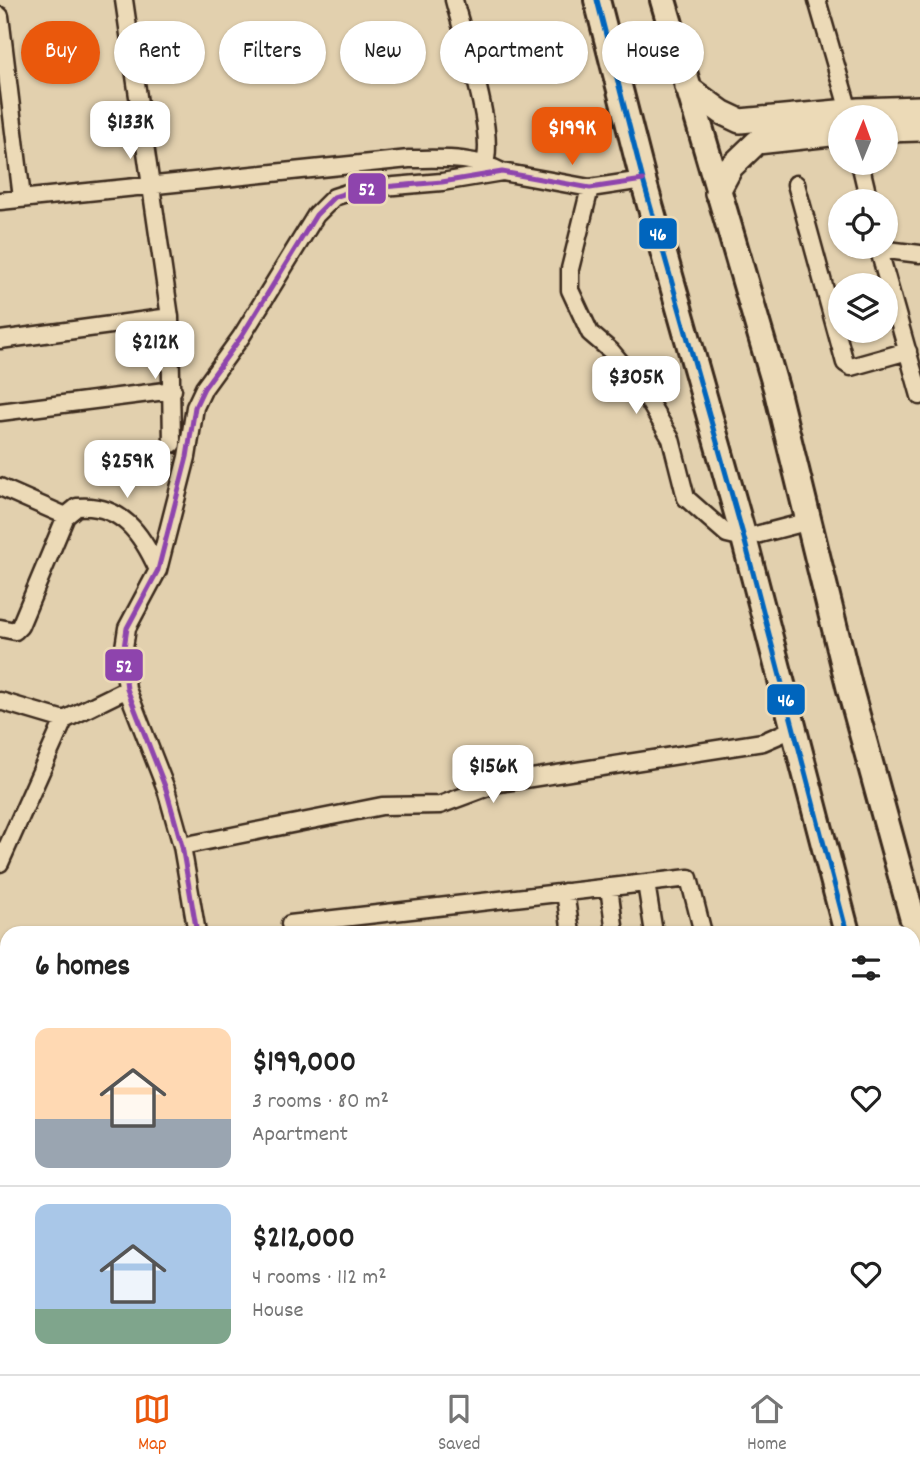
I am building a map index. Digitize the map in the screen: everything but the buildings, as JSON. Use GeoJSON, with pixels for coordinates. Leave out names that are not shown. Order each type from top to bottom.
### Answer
{"type":"FeatureCollection","features":[{"type":"Feature","properties":{"kind":"main road"},"geometry":{"type":"LineString","coordinates":[[597,0],[643,180],[744,538],[845,926]]}},
{"type":"Feature","properties":{"kind":"main road"},"geometry":{"type":"LineString","coordinates":[[663,0],[717,194],[776,388],[849,686],[915,926]]}},
{"type":"Feature","properties":{"kind":"main road"},"geometry":{"type":"LineString","coordinates":[[687,87],[723,113],[740,121],[828,113]]}},
{"type":"Feature","properties":{"kind":"main road"},"geometry":{"type":"LineString","coordinates":[[898,109],[920,108]]}},
{"type":"Feature","properties":{"kind":"main road"},"geometry":{"type":"LineString","coordinates":[[898,130],[920,129]]}},
{"type":"Feature","properties":{"kind":"main road"},"geometry":{"type":"LineString","coordinates":[[717,194],[731,167],[757,142],[828,134]]}},
{"type":"Feature","properties":{"kind":"street"},"geometry":{"type":"LineString","coordinates":[[124,0],[131,63],[153,187],[170,317],[172,444]]}},
{"type":"Feature","properties":{"kind":"street"},"geometry":{"type":"LineString","coordinates":[[454,0],[488,129],[489,152],[485,163]]}},
{"type":"Feature","properties":{"kind":"street"},"geometry":{"type":"LineString","coordinates":[[817,0],[847,105]]}},
{"type":"Feature","properties":{"kind":"street"},"geometry":{"type":"LineString","coordinates":[[0,16],[22,198]]}},
{"type":"Feature","properties":{"kind":"street"},"geometry":{"type":"LineString","coordinates":[[0,201],[409,159],[459,159],[485,163],[502,172],[590,188],[643,180]]}},
{"type":"Feature","properties":{"kind":"street"},"geometry":{"type":"LineString","coordinates":[[196,926],[182,846],[166,789],[128,689],[123,654],[127,628],[158,570],[187,457],[195,407],[204,388],[241,337],[316,215],[334,197],[359,190],[442,182],[502,172]]}},
{"type":"Feature","properties":{"kind":"street"},"geometry":{"type":"LineString","coordinates":[[796,184],[845,363],[851,367],[908,351]]}},
{"type":"Feature","properties":{"kind":"street"},"geometry":{"type":"LineString","coordinates":[[590,188],[570,269],[570,290],[590,333],[611,351],[638,383],[664,428],[677,457],[685,498],[727,534],[744,538],[810,521]]}},
{"type":"Feature","properties":{"kind":"street"},"geometry":{"type":"LineString","coordinates":[[898,251],[920,254]]}},
{"type":"Feature","properties":{"kind":"street"},"geometry":{"type":"LineString","coordinates":[[882,259],[920,396]]}},
{"type":"Feature","properties":{"kind":"street"},"geometry":{"type":"LineString","coordinates":[[0,340],[170,317]]}},
{"type":"Feature","properties":{"kind":"street"},"geometry":{"type":"LineString","coordinates":[[0,412],[173,390]]}},
{"type":"Feature","properties":{"kind":"street"},"geometry":{"type":"LineString","coordinates":[[0,487],[66,516]]}},
{"type":"Feature","properties":{"kind":"street"},"geometry":{"type":"LineString","coordinates":[[0,628],[15,631],[20,626],[66,516],[77,507],[88,506],[108,511],[125,520],[146,542],[158,570]]}},
{"type":"Feature","properties":{"kind":"street"},"geometry":{"type":"LineString","coordinates":[[0,863],[64,720],[128,689]]}},
{"type":"Feature","properties":{"kind":"street"},"geometry":{"type":"LineString","coordinates":[[0,701],[64,720]]}},
{"type":"Feature","properties":{"kind":"street"},"geometry":{"type":"LineString","coordinates":[[182,846],[382,806],[440,805],[499,783],[763,742],[793,729]]}},
{"type":"Feature","properties":{"kind":"street"},"geometry":{"type":"LineString","coordinates":[[290,925],[361,925],[565,892],[689,878],[701,926]]}},
{"type":"Feature","properties":{"kind":"street"},"geometry":{"type":"LineString","coordinates":[[646,883],[653,926]]}},
{"type":"Feature","properties":{"kind":"street"},"geometry":{"type":"LineString","coordinates":[[609,887],[614,926]]}},
{"type":"Feature","properties":{"kind":"street"},"geometry":{"type":"LineString","coordinates":[[565,892],[570,926]]}},
{"type":"Feature","properties":{"kind":"transit line","name":"46"},"geometry":{"type":"LineString","coordinates":[[597,0],[643,180],[744,538],[845,926]]}},
{"type":"Feature","properties":{"kind":"transit line","name":"52"},"geometry":{"type":"LineString","coordinates":[[196,926],[182,846],[166,789],[127,689],[123,654],[127,628],[158,570],[187,457],[195,407],[204,388],[241,337],[316,215],[334,197],[359,189],[442,182],[502,172],[590,188],[643,180]]}}]}
